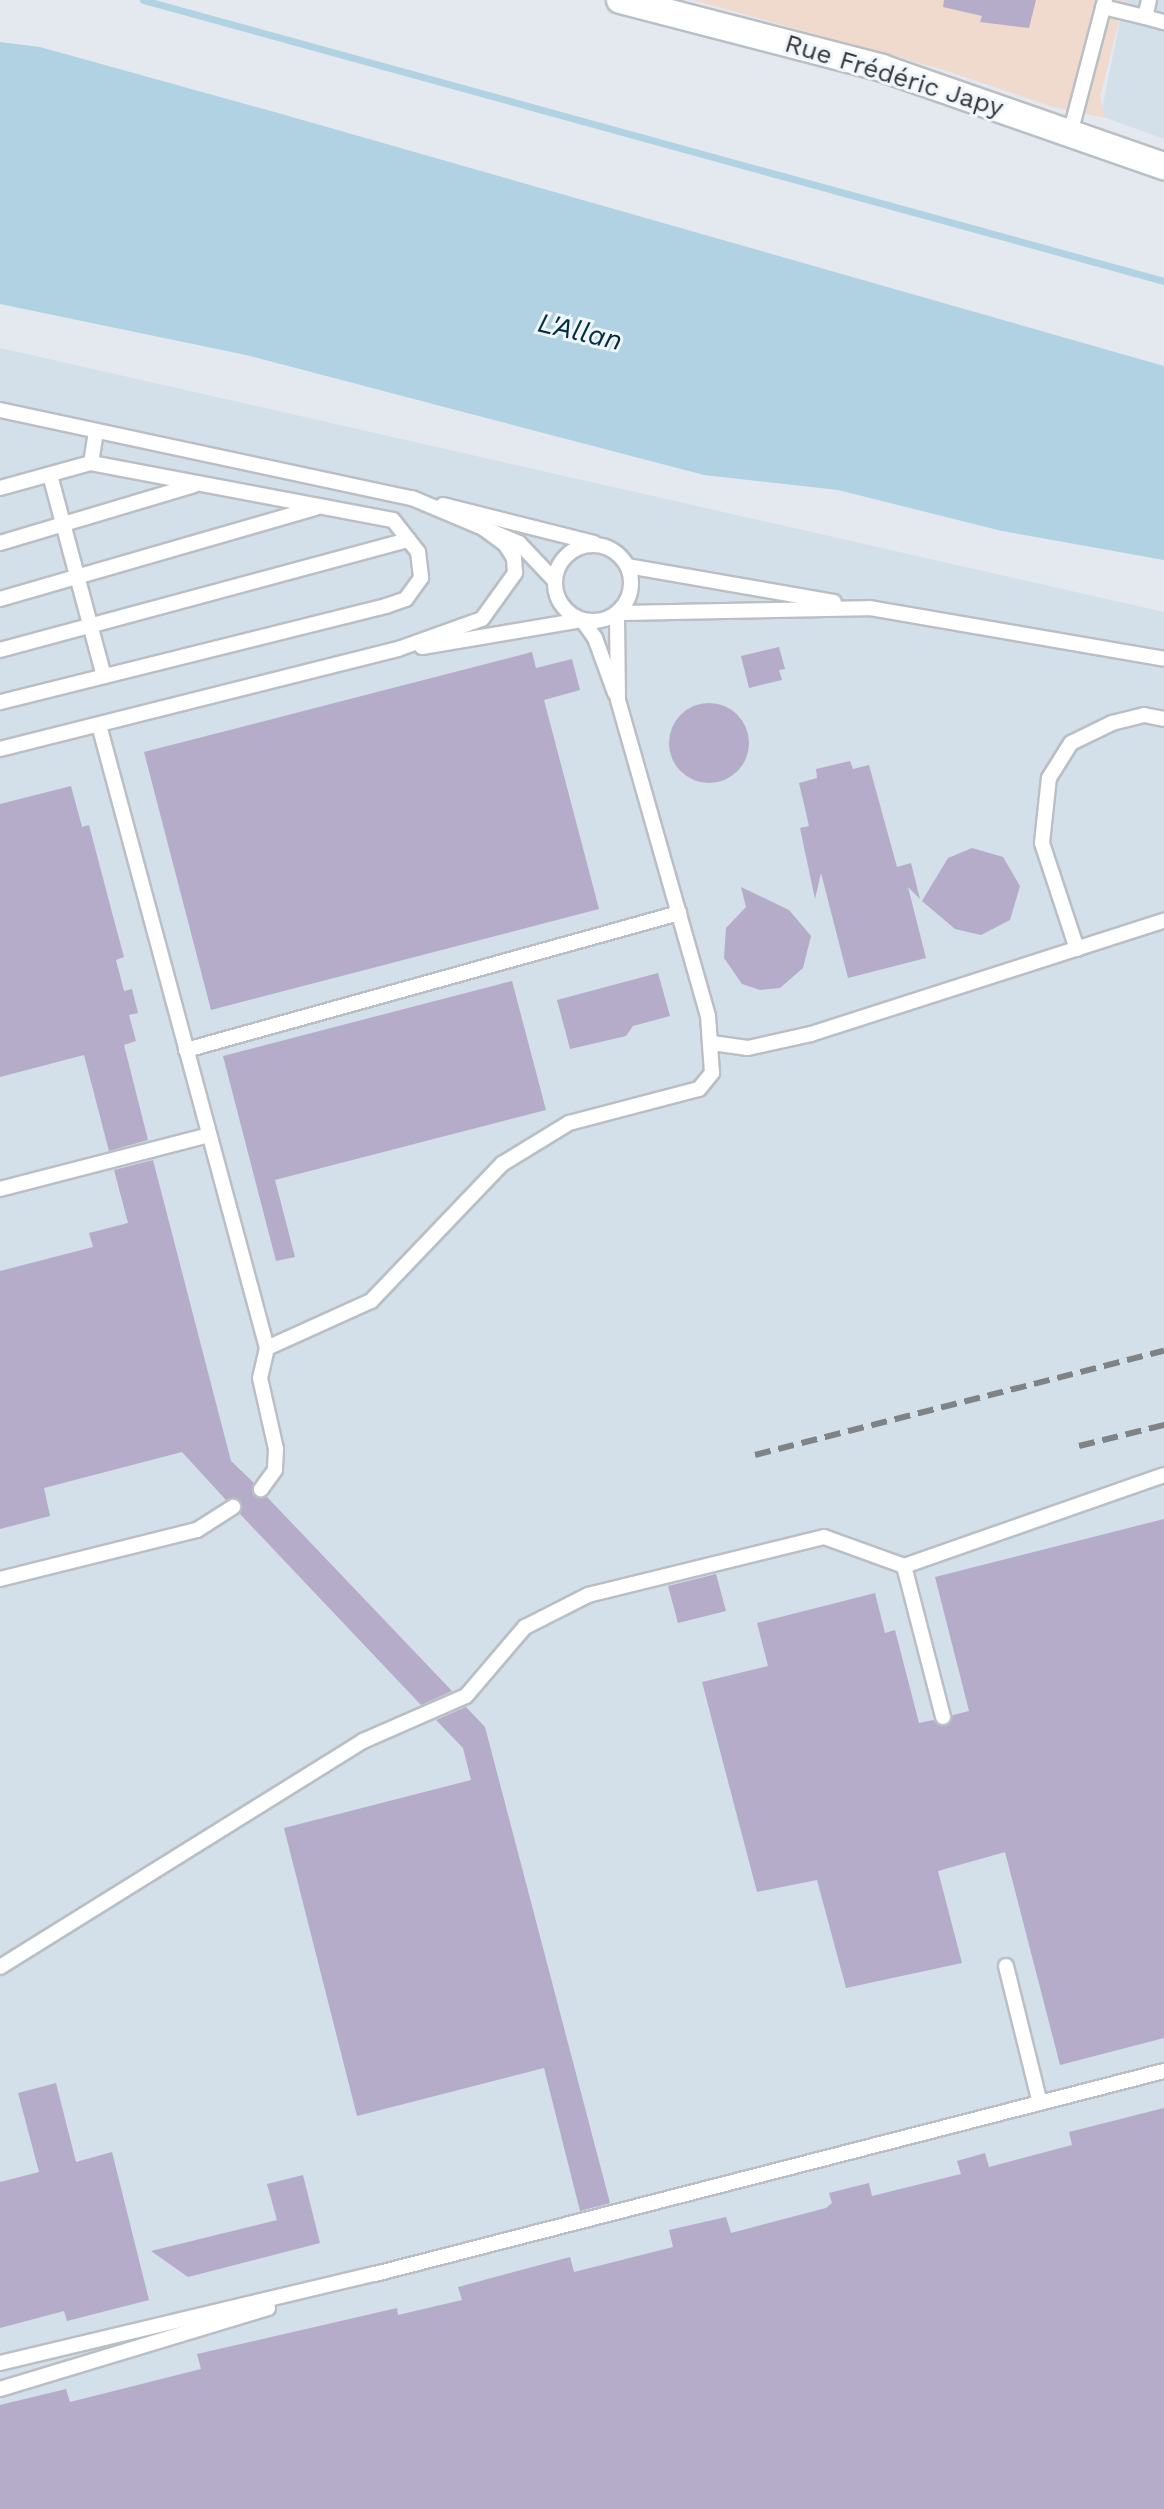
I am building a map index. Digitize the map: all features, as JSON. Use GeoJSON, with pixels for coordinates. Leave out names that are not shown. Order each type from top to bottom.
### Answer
{"type":"FeatureCollection","features":[{"type":"Feature","properties":{"kind":"street","name":"Rue Frédéric Japy"},"geometry":{"type":"LineString","coordinates":[[620,0],[882,68],[1071,130],[1164,166]]}},
{"type":"Feature","properties":{"kind":"lane"},"geometry":{"type":"LineString","coordinates":[[1145,17],[1149,0]]}},
{"type":"Feature","properties":{"kind":"lane"},"geometry":{"type":"LineString","coordinates":[[1071,130],[1104,4],[1164,22]]}},
{"type":"Feature","properties":{"kind":"lane"},"geometry":{"type":"LineString","coordinates":[[0,410],[405,497],[598,545],[620,556],[628,566],[630,591],[617,613],[618,700]]}},
{"type":"Feature","properties":{"kind":"lane"},"geometry":{"type":"LineString","coordinates":[[91,463],[96,431]]}},
{"type":"Feature","properties":{"kind":"lane"},"geometry":{"type":"LineString","coordinates":[[0,488],[91,463],[393,520],[418,552],[421,578],[406,599],[0,702]]}},
{"type":"Feature","properties":{"kind":"lane"},"geometry":{"type":"LineString","coordinates":[[50,475],[104,676]]}},
{"type":"Feature","properties":{"kind":"lane"},"geometry":{"type":"LineString","coordinates":[[0,543],[198,484]]}},
{"type":"Feature","properties":{"kind":"lane"},"geometry":{"type":"LineString","coordinates":[[393,520],[405,497]]}},
{"type":"Feature","properties":{"kind":"lane"},"geometry":{"type":"LineString","coordinates":[[267,1348],[371,1301],[502,1164],[569,1123],[699,1089],[712,1073],[712,1043],[679,913],[618,700],[595,638],[582,620],[562,605],[555,581],[535,555],[483,528],[405,497]]}},
{"type":"Feature","properties":{"kind":"lane"},"geometry":{"type":"LineString","coordinates":[[0,599],[320,507]]}},
{"type":"Feature","properties":{"kind":"lane"},"geometry":{"type":"LineString","coordinates":[[398,649],[482,619],[507,590],[515,573],[514,558],[483,528]]}},
{"type":"Feature","properties":{"kind":"lane"},"geometry":{"type":"LineString","coordinates":[[0,650],[408,540]]}},
{"type":"Feature","properties":{"kind":"lane"},"geometry":{"type":"LineString","coordinates":[[555,581],[564,558],[585,545],[598,545]]}},
{"type":"Feature","properties":{"kind":"lane"},"geometry":{"type":"LineString","coordinates":[[628,566],[1164,659]]}},
{"type":"Feature","properties":{"kind":"lane"},"geometry":{"type":"LineString","coordinates":[[0,749],[398,649],[617,613],[870,608]]}},
{"type":"Feature","properties":{"kind":"lane"},"geometry":{"type":"LineString","coordinates":[[1077,949],[1042,843],[1049,778],[1071,743],[1112,723],[1144,715],[1164,719]]}},
{"type":"Feature","properties":{"kind":"lane"},"geometry":{"type":"LineString","coordinates":[[99,725],[267,1348],[260,1378],[276,1449],[275,1470],[261,1489]]}},
{"type":"Feature","properties":{"kind":"lane"},"geometry":{"type":"LineString","coordinates":[[186,1050],[679,913]]}},
{"type":"Feature","properties":{"kind":"lane"},"geometry":{"type":"LineString","coordinates":[[712,1043],[748,1048],[811,1034],[1164,921]]}},
{"type":"Feature","properties":{"kind":"lane"},"geometry":{"type":"LineString","coordinates":[[0,1189],[209,1135]]}},
{"type":"Feature","properties":{"kind":"lane"},"geometry":{"type":"LineString","coordinates":[[0,1967],[363,1741],[466,1696],[525,1627],[588,1595],[824,1537],[904,1566],[1164,1475]]}},
{"type":"Feature","properties":{"kind":"lane"},"geometry":{"type":"LineString","coordinates":[[0,1579],[197,1530],[233,1507]]}},
{"type":"Feature","properties":{"kind":"lane"},"geometry":{"type":"LineString","coordinates":[[904,1566],[943,1717]]}},
{"type":"Feature","properties":{"kind":"lane"},"geometry":{"type":"LineString","coordinates":[[1006,1966],[1040,2103]]}},
{"type":"Feature","properties":{"kind":"lane"},"geometry":{"type":"LineString","coordinates":[[0,2363],[375,2274],[1164,2071]]}},
{"type":"Feature","properties":{"kind":"lane"},"geometry":{"type":"LineString","coordinates":[[0,2389],[375,2274]]}},
{"type":"Feature","properties":{"kind":"shaded area"},"geometry":{"type":"Polygon","coordinates":[[[693,0],[1124,0],[1100,97],[1106,118],[1053,107],[944,70],[693,0]]]}},
{"type":"Feature","properties":{"kind":"shaded area"},"geometry":{"type":"Polygon","coordinates":[[[1124,0],[1164,0],[1164,139],[1106,118],[1102,110],[1124,0]]]}},
{"type":"Feature","properties":{"kind":"shaded area"},"geometry":{"type":"Polygon","coordinates":[[[0,348],[1164,612],[1164,2509],[0,2509],[0,348]]]}},
{"type":"Feature","properties":{"kind":"water","name":"L'Allan"},"geometry":{"type":"Polygon","coordinates":[[[0,42],[40,47],[278,113],[1164,366],[1164,560],[1002,531],[838,490],[704,475],[246,355],[0,304],[0,42]]]}},
{"type":"Feature","properties":{"kind":"building"},"geometry":{"type":"Polygon","coordinates":[[[944,0],[1036,0],[1029,28],[980,22],[982,16],[943,7],[944,0]]]}},
{"type":"Feature","properties":{"kind":"building"},"geometry":{"type":"Polygon","coordinates":[[[779,647],[785,669],[779,670],[782,680],[749,688],[741,656],[779,647]]]}},
{"type":"Feature","properties":{"kind":"building"},"geometry":{"type":"Polygon","coordinates":[[[532,652],[536,668],[572,659],[580,690],[544,700],[599,909],[211,1010],[144,752],[532,652]]]}},
{"type":"Feature","properties":{"kind":"building"},"geometry":{"type":"Polygon","coordinates":[[[709,703],[724,706],[737,715],[746,728],[749,743],[746,758],[737,771],[724,780],[709,783],[694,780],[681,771],[672,758],[669,743],[672,728],[681,715],[694,706],[709,703]]]}},
{"type":"Feature","properties":{"kind":"building"},"geometry":{"type":"Polygon","coordinates":[[[850,761],[853,769],[869,765],[897,867],[911,863],[920,899],[908,887],[926,958],[848,978],[821,873],[815,899],[800,828],[809,826],[799,783],[817,778],[816,769],[850,761]]]}},
{"type":"Feature","properties":{"kind":"building"},"geometry":{"type":"Polygon","coordinates":[[[71,786],[82,827],[89,825],[124,957],[116,960],[124,991],[132,989],[138,1013],[129,1015],[136,1041],[124,1045],[148,1140],[109,1151],[84,1055],[0,1077],[0,804],[71,786]]]}},
{"type":"Feature","properties":{"kind":"building"},"geometry":{"type":"Polygon","coordinates":[[[972,848],[1003,857],[1020,886],[1010,920],[981,935],[955,929],[922,901],[948,858],[972,848]]]}},
{"type":"Feature","properties":{"kind":"building"},"geometry":{"type":"Polygon","coordinates":[[[741,887],[789,910],[811,936],[803,968],[780,988],[760,990],[742,984],[724,958],[726,928],[746,907],[741,887]]]}},
{"type":"Feature","properties":{"kind":"building"},"geometry":{"type":"Polygon","coordinates":[[[658,973],[670,1016],[633,1026],[626,1036],[570,1049],[557,1000],[658,973]]]}},
{"type":"Feature","properties":{"kind":"building"},"geometry":{"type":"Polygon","coordinates":[[[512,981],[546,1110],[275,1180],[295,1257],[276,1261],[223,1056],[512,981]]]}},
{"type":"Feature","properties":{"kind":"building"},"geometry":{"type":"Polygon","coordinates":[[[153,1160],[231,1461],[253,1482],[254,1496],[267,1497],[452,1691],[421,1705],[240,1514],[241,1501],[226,1500],[182,1452],[44,1488],[50,1516],[0,1529],[0,1271],[93,1247],[89,1233],[128,1223],[114,1170],[153,1160]]]}},
{"type":"Feature","properties":{"kind":"building"},"geometry":{"type":"Polygon","coordinates":[[[1164,1519],[1164,2038],[1060,2065],[1005,1852],[938,1871],[962,1963],[846,1988],[817,1880],[757,1892],[702,1682],[768,1666],[757,1623],[875,1593],[885,1633],[895,1630],[919,1723],[933,1720],[946,1726],[953,1715],[969,1711],[935,1577],[1164,1519]]]}},
{"type":"Feature","properties":{"kind":"building"},"geometry":{"type":"Polygon","coordinates":[[[716,1574],[726,1611],[678,1623],[668,1586],[716,1574]]]}},
{"type":"Feature","properties":{"kind":"building"},"geometry":{"type":"Polygon","coordinates":[[[466,1707],[485,1727],[610,2203],[580,2211],[544,2068],[357,2116],[284,1828],[471,1780],[463,1748],[436,1720],[466,1707]]]}},
{"type":"Feature","properties":{"kind":"building"},"geometry":{"type":"Polygon","coordinates":[[[56,2083],[76,2162],[112,2152],[149,2300],[67,2321],[64,2311],[0,2328],[0,2182],[39,2172],[18,2093],[56,2083]]]}},
{"type":"Feature","properties":{"kind":"building"},"geometry":{"type":"Polygon","coordinates":[[[1164,2108],[1164,2509],[0,2509],[0,2405],[66,2389],[70,2402],[201,2369],[197,2354],[397,2308],[398,2315],[462,2300],[458,2287],[570,2257],[574,2272],[673,2247],[669,2230],[726,2217],[731,2233],[826,2208],[832,2203],[829,2193],[869,2183],[872,2196],[961,2174],[957,2161],[985,2153],[989,2167],[1072,2145],[1069,2132],[1164,2108]]]}},
{"type":"Feature","properties":{"kind":"building"},"geometry":{"type":"Polygon","coordinates":[[[303,2175],[320,2243],[188,2277],[151,2251],[277,2220],[267,2184],[303,2175]]]}},
{"type":"Feature","properties":{"kind":"waterway"},"geometry":{"type":"LineString","coordinates":[[143,0],[1164,281]]}},
{"type":"Feature","properties":{"kind":"railway"},"geometry":{"type":"LineString","coordinates":[[755,1455],[1164,1351]]}},
{"type":"Feature","properties":{"kind":"railway"},"geometry":{"type":"LineString","coordinates":[[1079,1446],[1164,1425]]}}]}
